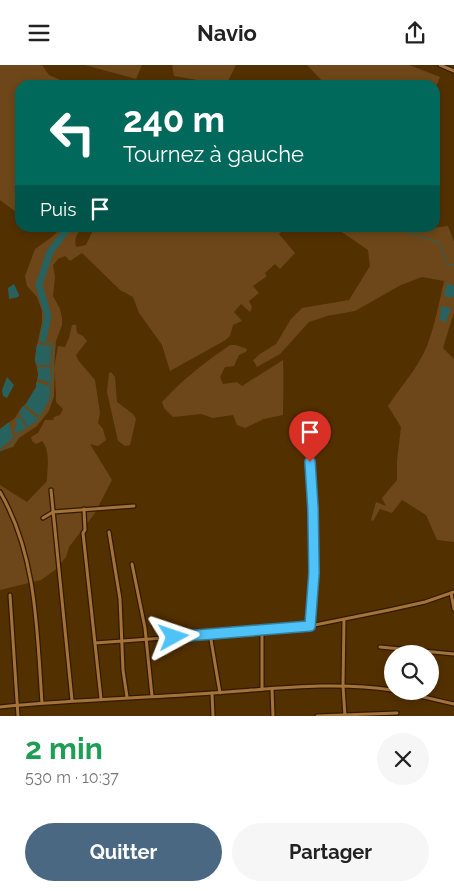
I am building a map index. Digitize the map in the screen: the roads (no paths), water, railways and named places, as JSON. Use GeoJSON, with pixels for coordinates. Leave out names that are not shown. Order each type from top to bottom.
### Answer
{"type":"FeatureCollection","features":[{"type":"Feature","properties":{"kind":"street"},"geometry":{"type":"LineString","coordinates":[[440,65],[454,71]]}},
{"type":"Feature","properties":{"kind":"street"},"geometry":{"type":"LineString","coordinates":[[309,446],[313,509],[314,573],[310,626]]}},
{"type":"Feature","properties":{"kind":"street"},"geometry":{"type":"LineString","coordinates":[[51,490],[72,700]]}},
{"type":"Feature","properties":{"kind":"street"},"geometry":{"type":"LineString","coordinates":[[0,492],[11,511],[34,596],[42,703]]}},
{"type":"Feature","properties":{"kind":"street"},"geometry":{"type":"LineString","coordinates":[[43,518],[53,512],[134,506]]}},
{"type":"Feature","properties":{"kind":"street"},"geometry":{"type":"LineString","coordinates":[[84,509],[85,531],[83,533],[86,571],[101,699]]}},
{"type":"Feature","properties":{"kind":"street"},"geometry":{"type":"LineString","coordinates":[[109,532],[120,599],[121,642],[127,697]]}},
{"type":"Feature","properties":{"kind":"street"},"geometry":{"type":"LineString","coordinates":[[132,564],[145,628],[152,696]]}},
{"type":"Feature","properties":{"kind":"street"},"geometry":{"type":"LineString","coordinates":[[95,643],[310,626],[426,601],[452,593],[454,609]]}},
{"type":"Feature","properties":{"kind":"street"},"geometry":{"type":"LineString","coordinates":[[10,595],[18,716]]}},
{"type":"Feature","properties":{"kind":"street"},"geometry":{"type":"LineString","coordinates":[[344,620],[343,686],[345,715]]}},
{"type":"Feature","properties":{"kind":"street"},"geometry":{"type":"LineString","coordinates":[[262,630],[262,689]]}},
{"type":"Feature","properties":{"kind":"street"},"geometry":{"type":"LineString","coordinates":[[210,634],[220,693]]}},
{"type":"Feature","properties":{"kind":"street"},"geometry":{"type":"LineString","coordinates":[[380,647],[384,648]]}},
{"type":"Feature","properties":{"kind":"street"},"geometry":{"type":"LineString","coordinates":[[439,653],[454,654]]}},
{"type":"Feature","properties":{"kind":"street"},"geometry":{"type":"LineString","coordinates":[[0,707],[72,700],[220,693],[262,689],[343,686],[384,689]]}},
{"type":"Feature","properties":{"kind":"street"},"geometry":{"type":"LineString","coordinates":[[272,689],[273,716]]}},
{"type":"Feature","properties":{"kind":"street"},"geometry":{"type":"LineString","coordinates":[[212,693],[213,716]]}},
{"type":"Feature","properties":{"kind":"street"},"geometry":{"type":"LineString","coordinates":[[439,700],[454,704]]}},
{"type":"Feature","properties":{"kind":"street"},"geometry":{"type":"LineString","coordinates":[[317,716],[397,713]]}},
{"type":"Feature","properties":{"kind":"water"},"geometry":{"type":"Polygon","coordinates":[[[447,283],[454,286],[454,296],[451,298],[444,296],[447,283]]]}},
{"type":"Feature","properties":{"kind":"water"},"geometry":{"type":"Polygon","coordinates":[[[14,284],[19,295],[9,299],[8,288],[14,284]]]}},
{"type":"Feature","properties":{"kind":"water"},"geometry":{"type":"Polygon","coordinates":[[[441,306],[451,308],[446,322],[440,320],[441,306]]]}},
{"type":"Feature","properties":{"kind":"water"},"geometry":{"type":"Polygon","coordinates":[[[37,344],[51,346],[50,365],[36,365],[37,344]]]}},
{"type":"Feature","properties":{"kind":"water"},"geometry":{"type":"Polygon","coordinates":[[[38,367],[50,367],[51,383],[38,379],[38,367]]]}},
{"type":"Feature","properties":{"kind":"water"},"geometry":{"type":"Polygon","coordinates":[[[7,377],[14,385],[7,398],[3,396],[2,390],[7,377]]]}},
{"type":"Feature","properties":{"kind":"water"},"geometry":{"type":"Polygon","coordinates":[[[36,382],[50,386],[49,399],[39,416],[25,405],[36,387],[36,382]]]}},
{"type":"Feature","properties":{"kind":"water"},"geometry":{"type":"Polygon","coordinates":[[[23,406],[38,419],[28,427],[19,413],[23,406]]]}},
{"type":"Feature","properties":{"kind":"water"},"geometry":{"type":"Polygon","coordinates":[[[20,417],[26,428],[15,433],[14,428],[17,426],[15,420],[20,417]]]}},
{"type":"Feature","properties":{"kind":"water"},"geometry":{"type":"Polygon","coordinates":[[[9,422],[13,438],[0,449],[0,429],[9,422]]]}},
{"type":"Feature","properties":{"kind":"waterway"},"geometry":{"type":"LineString","coordinates":[[43,339],[48,316],[39,285],[50,252],[65,232]]}},
{"type":"Feature","properties":{"kind":"waterway"},"geometry":{"type":"LineString","coordinates":[[407,232],[440,243],[446,263],[454,265]]}},
{"type":"Feature","properties":{"kind":"waterway"},"geometry":{"type":"LineString","coordinates":[[0,451],[11,445],[19,433],[37,421],[51,398],[54,344],[44,343],[43,339]]}}]}
